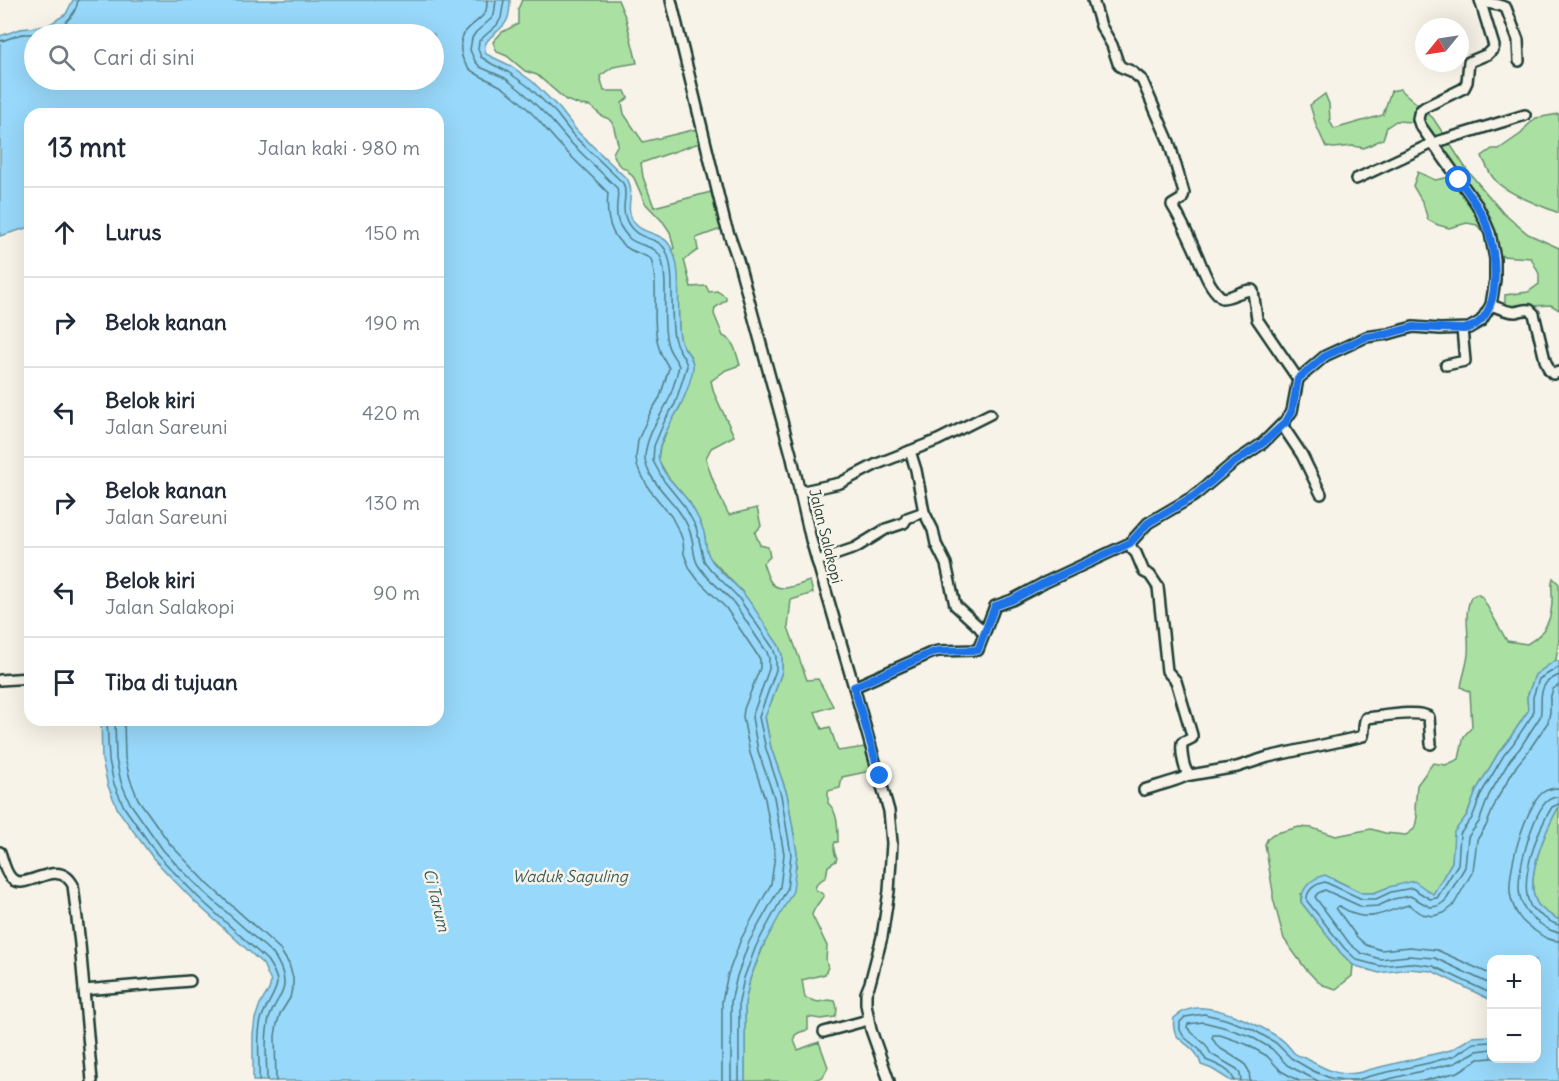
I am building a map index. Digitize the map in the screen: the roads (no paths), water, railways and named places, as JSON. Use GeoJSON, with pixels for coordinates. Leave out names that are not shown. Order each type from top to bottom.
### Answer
{"type":"FeatureCollection","features":[{"type":"Feature","properties":{"kind":"street","name":"Jalan Salakopi"},"geometry":{"type":"LineString","coordinates":[[671,0],[725,223],[738,260],[788,443],[824,589],[889,811],[892,843],[889,891],[882,937],[866,993],[868,1020],[888,1081]]}},
{"type":"Feature","properties":{"kind":"street"},"geometry":{"type":"LineString","coordinates":[[1093,0],[1101,26],[1121,67],[1131,71],[1142,80],[1169,142],[1184,193],[1182,199],[1172,205],[1190,239],[1206,278],[1222,298],[1247,290],[1253,291],[1257,319],[1298,379]]}},
{"type":"Feature","properties":{"kind":"street"},"geometry":{"type":"LineString","coordinates":[[854,687],[931,653],[978,650],[995,606],[1130,543],[1148,523],[1194,496],[1232,464],[1263,443],[1282,425],[1292,411],[1298,379],[1325,356],[1366,337],[1413,327],[1462,329],[1481,321],[1491,305],[1495,280],[1495,259],[1490,233],[1477,205],[1420,125],[1418,118],[1421,110],[1464,88],[1467,82],[1469,62],[1489,53],[1494,47],[1481,1],[1506,8],[1518,40],[1518,61]]}},
{"type":"Feature","properties":{"kind":"street"},"geometry":{"type":"LineString","coordinates":[[1356,178],[1433,143],[1525,114]]}},
{"type":"Feature","properties":{"kind":"street"},"geometry":{"type":"LineString","coordinates":[[1491,305],[1508,312],[1530,310],[1534,314],[1549,370],[1554,374],[1559,372]]}},
{"type":"Feature","properties":{"kind":"street"},"geometry":{"type":"LineString","coordinates":[[1446,365],[1465,361],[1462,329]]}},
{"type":"Feature","properties":{"kind":"street"},"geometry":{"type":"LineString","coordinates":[[800,492],[840,483],[877,464],[938,440],[990,414]]}},
{"type":"Feature","properties":{"kind":"street"},"geometry":{"type":"LineString","coordinates":[[1282,425],[1302,455],[1322,494]]}},
{"type":"Feature","properties":{"kind":"street"},"geometry":{"type":"LineString","coordinates":[[910,452],[924,512],[946,564],[955,605],[984,634]]}},
{"type":"Feature","properties":{"kind":"street"},"geometry":{"type":"LineString","coordinates":[[817,561],[855,548],[886,529],[903,523],[906,518],[924,512]]}},
{"type":"Feature","properties":{"kind":"street"},"geometry":{"type":"LineString","coordinates":[[1130,543],[1144,572],[1150,575],[1158,587],[1167,672],[1176,681],[1192,735],[1192,738],[1182,743],[1183,761],[1187,772],[1185,776]]}},
{"type":"Feature","properties":{"kind":"street"},"geometry":{"type":"LineString","coordinates":[[0,680],[24,678]]}},
{"type":"Feature","properties":{"kind":"street"},"geometry":{"type":"LineString","coordinates":[[1144,790],[1182,779],[1185,776],[1237,767],[1268,757],[1363,736],[1366,718],[1424,713],[1429,717],[1431,744]]}},
{"type":"Feature","properties":{"kind":"street"},"geometry":{"type":"LineString","coordinates":[[0,852],[9,875],[15,881],[21,882],[55,873],[70,880],[73,885],[92,1081]]}},
{"type":"Feature","properties":{"kind":"street"},"geometry":{"type":"LineString","coordinates":[[84,990],[190,981]]}},
{"type":"Feature","properties":{"kind":"street"},"geometry":{"type":"LineString","coordinates":[[824,1032],[868,1020]]}},
{"type":"Feature","properties":{"kind":"water","name":"Waduk Saguling"},"geometry":{"type":"Polygon","coordinates":[[[73,0],[510,0],[507,20],[488,40],[485,48],[486,54],[511,66],[533,82],[560,109],[577,131],[628,180],[631,190],[630,214],[632,219],[640,228],[665,240],[674,254],[678,277],[680,338],[692,359],[693,367],[684,398],[662,440],[658,454],[659,461],[665,473],[698,517],[707,552],[712,561],[748,599],[779,646],[782,655],[782,671],[765,717],[771,748],[787,794],[797,853],[793,891],[762,948],[750,979],[745,1003],[745,1081],[253,1081],[255,1019],[271,982],[263,964],[195,902],[166,872],[118,810],[108,786],[102,760],[101,726],[444,726],[444,108],[24,108],[24,229],[0,236],[0,36],[24,29],[24,90],[444,90],[444,24],[50,24],[66,14],[73,0]]]}},
{"type":"Feature","properties":{"kind":"water"},"geometry":{"type":"Polygon","coordinates":[[[1556,660],[1559,662],[1559,806],[1538,854],[1533,893],[1539,906],[1559,920],[1559,1081],[1231,1081],[1201,1065],[1193,1050],[1177,1036],[1173,1026],[1174,1018],[1177,1016],[1188,1010],[1200,1008],[1222,1011],[1253,1023],[1285,1042],[1296,1054],[1329,1070],[1343,1074],[1359,1073],[1451,1050],[1472,1037],[1487,1036],[1487,1063],[1541,1063],[1541,955],[1487,955],[1487,998],[1432,971],[1409,969],[1379,973],[1353,965],[1301,902],[1308,884],[1325,875],[1362,893],[1374,893],[1414,881],[1433,894],[1452,862],[1454,832],[1467,815],[1477,789],[1499,752],[1528,711],[1527,697],[1535,675],[1556,660]]]}},
{"type":"Feature","properties":{"kind":"water label","name":"Ci Tarum"},"geometry":{"type":"Point","coordinates":[437,900]}}]}
